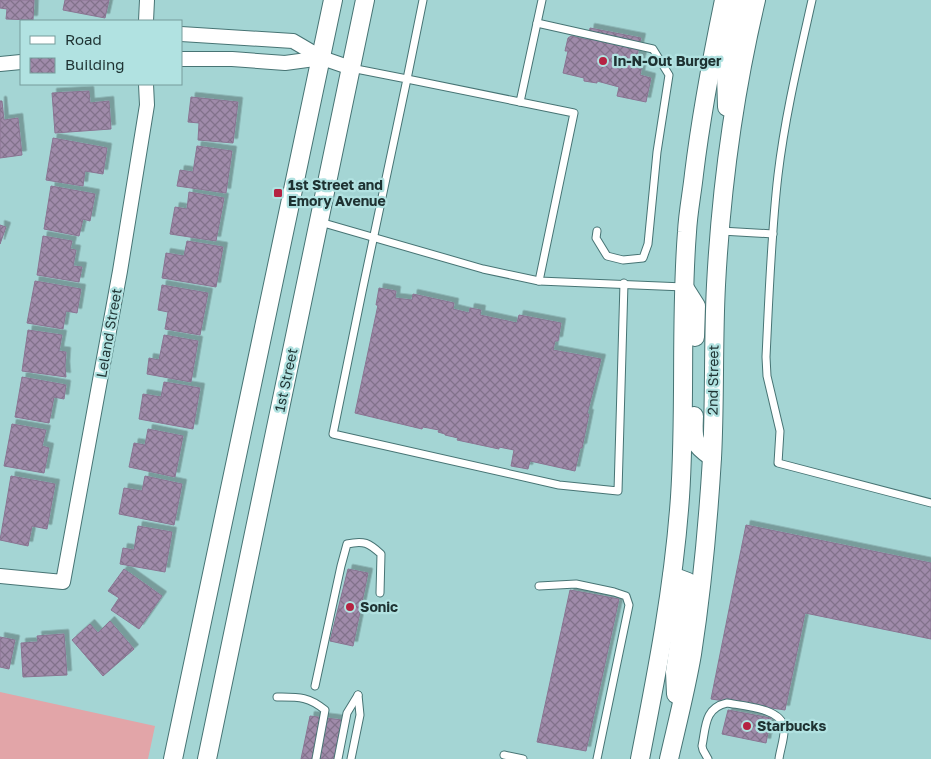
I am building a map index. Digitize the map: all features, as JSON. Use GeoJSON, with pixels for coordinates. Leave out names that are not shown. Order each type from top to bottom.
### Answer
{"type":"FeatureCollection","features":[{"type":"Feature","properties":{"kind":"street"},"geometry":{"type":"LineString","coordinates":[[146,20],[147,0]]}},
{"type":"Feature","properties":{"kind":"street"},"geometry":{"type":"LineString","coordinates":[[173,759],[333,0]]}},
{"type":"Feature","properties":{"kind":"street","name":"1st Street"},"geometry":{"type":"LineString","coordinates":[[207,759],[365,0]]}},
{"type":"Feature","properties":{"kind":"street","name":"2nd Street"},"geometry":{"type":"LineString","coordinates":[[640,759],[672,576],[680,498],[684,287],[687,230],[701,117],[724,0]]}},
{"type":"Feature","properties":{"kind":"street"},"geometry":{"type":"LineString","coordinates":[[728,150],[726,74],[741,0]]}},
{"type":"Feature","properties":{"kind":"street","name":"2nd Street"},"geometry":{"type":"LineString","coordinates":[[669,759],[691,655],[700,593],[712,457],[714,342],[720,231],[728,150],[746,42],[756,0]]}},
{"type":"Feature","properties":{"kind":"street"},"geometry":{"type":"LineString","coordinates":[[182,34],[293,41],[322,58],[351,68]]}},
{"type":"Feature","properties":{"kind":"street"},"geometry":{"type":"LineString","coordinates":[[182,59],[232,59],[285,63],[322,58]]}},
{"type":"Feature","properties":{"kind":"street"},"geometry":{"type":"LineString","coordinates":[[0,64],[20,62]]}},
{"type":"Feature","properties":{"kind":"street","name":"Leland Street"},"geometry":{"type":"LineString","coordinates":[[0,576],[63,582],[120,271],[147,105],[146,85]]}},
{"type":"Feature","properties":{"kind":"street"},"geometry":{"type":"LineString","coordinates":[[684,287],[696,306],[694,434],[696,446],[712,457]]}},
{"type":"Feature","properties":{"kind":"street"},"geometry":{"type":"LineString","coordinates":[[672,576],[688,582],[675,672],[676,727]]}},
{"type":"Feature","properties":{"kind":"lane"},"geometry":{"type":"LineString","coordinates":[[423,0],[333,434],[560,485],[618,491],[624,283]]}},
{"type":"Feature","properties":{"kind":"lane"},"geometry":{"type":"LineString","coordinates":[[520,102],[542,0]]}},
{"type":"Feature","properties":{"kind":"lane"},"geometry":{"type":"LineString","coordinates":[[812,0],[785,131],[778,174],[773,234],[766,357],[767,376],[780,431],[778,463],[931,503]]}},
{"type":"Feature","properties":{"kind":"lane"},"geometry":{"type":"LineString","coordinates":[[537,23],[653,49],[669,75],[657,152],[648,244],[643,258],[623,260],[607,256],[596,238],[598,231]]}},
{"type":"Feature","properties":{"kind":"lane"},"geometry":{"type":"LineString","coordinates":[[351,68],[574,113],[539,281]]}},
{"type":"Feature","properties":{"kind":"lane"},"geometry":{"type":"LineString","coordinates":[[319,222],[483,269],[539,281],[624,283],[684,287]]}},
{"type":"Feature","properties":{"kind":"lane"},"geometry":{"type":"LineString","coordinates":[[720,231],[773,234]]}},
{"type":"Feature","properties":{"kind":"lane"},"geometry":{"type":"LineString","coordinates":[[315,686],[347,544],[358,542],[371,544],[381,554],[380,593]]}},
{"type":"Feature","properties":{"kind":"lane"},"geometry":{"type":"LineString","coordinates":[[539,586],[576,584],[626,596],[629,605],[597,759]]}},
{"type":"Feature","properties":{"kind":"lane"},"geometry":{"type":"LineString","coordinates":[[338,759],[347,713],[358,695],[360,715],[351,759]]}},
{"type":"Feature","properties":{"kind":"lane"},"geometry":{"type":"LineString","coordinates":[[277,697],[299,697],[315,702],[325,710],[316,759]]}},
{"type":"Feature","properties":{"kind":"lane"},"geometry":{"type":"LineString","coordinates":[[708,759],[702,746],[707,720],[713,708],[719,704],[727,703],[773,713],[781,719],[784,729],[778,759]]}},
{"type":"Feature","properties":{"kind":"lane"},"geometry":{"type":"LineString","coordinates":[[504,755],[523,759]]}},
{"type":"Feature","properties":{"kind":"shaded area"},"geometry":{"type":"Polygon","coordinates":[[[0,692],[155,726],[148,759],[0,759],[0,692]]]}},
{"type":"Feature","properties":{"kind":"building"},"geometry":{"type":"Polygon","coordinates":[[[0,0],[34,0],[33,20],[6,19],[7,9],[0,8],[0,0]]]}},
{"type":"Feature","properties":{"kind":"building"},"geometry":{"type":"Polygon","coordinates":[[[65,0],[109,0],[105,18],[63,10],[65,0]]]}},
{"type":"Feature","properties":{"kind":"building","name":"In-N-Out Burger"},"geometry":{"type":"Polygon","coordinates":[[[590,28],[641,38],[637,56],[642,56],[639,66],[642,66],[640,75],[651,78],[646,102],[617,96],[619,87],[597,81],[597,83],[584,81],[584,78],[563,73],[568,51],[565,51],[568,38],[571,36],[588,40],[590,28]]]}},
{"type":"Feature","properties":{"kind":"building"},"geometry":{"type":"Polygon","coordinates":[[[89,91],[90,103],[109,101],[111,129],[55,133],[52,93],[89,91]]]}},
{"type":"Feature","properties":{"kind":"building"},"geometry":{"type":"Polygon","coordinates":[[[191,97],[238,102],[233,143],[198,140],[199,123],[188,122],[191,97]]]}},
{"type":"Feature","properties":{"kind":"building"},"geometry":{"type":"Polygon","coordinates":[[[0,101],[2,101],[4,120],[18,118],[22,155],[0,158],[0,101]]]}},
{"type":"Feature","properties":{"kind":"building"},"geometry":{"type":"Polygon","coordinates":[[[53,138],[107,148],[103,174],[85,171],[83,186],[46,180],[53,138]]]}},
{"type":"Feature","properties":{"kind":"building"},"geometry":{"type":"Polygon","coordinates":[[[197,146],[232,151],[226,193],[177,186],[180,170],[193,172],[197,146]]]}},
{"type":"Feature","properties":{"kind":"building"},"geometry":{"type":"Polygon","coordinates":[[[51,186],[95,194],[90,221],[83,219],[79,236],[44,229],[51,186]]]}},
{"type":"Feature","properties":{"kind":"building"},"geometry":{"type":"Polygon","coordinates":[[[189,192],[224,198],[216,241],[170,234],[175,207],[187,209],[189,192]]]}},
{"type":"Feature","properties":{"kind":"building"},"geometry":{"type":"Polygon","coordinates":[[[0,225],[6,227],[0,244],[0,225]]]}},
{"type":"Feature","properties":{"kind":"building"},"geometry":{"type":"Polygon","coordinates":[[[43,236],[72,241],[70,249],[76,250],[73,266],[82,267],[79,282],[37,275],[43,236]]]}},
{"type":"Feature","properties":{"kind":"building"},"geometry":{"type":"Polygon","coordinates":[[[187,241],[223,247],[216,287],[162,278],[166,253],[184,256],[187,241]]]}},
{"type":"Feature","properties":{"kind":"building"},"geometry":{"type":"Polygon","coordinates":[[[35,281],[81,289],[77,313],[66,311],[63,329],[27,323],[35,281]]]}},
{"type":"Feature","properties":{"kind":"building"},"geometry":{"type":"Polygon","coordinates":[[[162,285],[208,293],[200,335],[165,329],[168,312],[158,310],[162,285]]]}},
{"type":"Feature","properties":{"kind":"building"},"geometry":{"type":"Polygon","coordinates":[[[379,288],[396,291],[395,298],[412,300],[413,294],[454,303],[453,309],[469,313],[470,308],[481,310],[480,315],[517,323],[519,315],[561,323],[558,341],[555,341],[553,350],[601,359],[587,414],[589,414],[582,448],[580,448],[575,471],[530,461],[528,469],[511,466],[514,450],[499,447],[499,449],[457,440],[458,438],[438,432],[439,430],[423,427],[422,429],[355,413],[378,305],[376,305],[379,288]]]}},
{"type":"Feature","properties":{"kind":"building"},"geometry":{"type":"Polygon","coordinates":[[[28,330],[62,335],[59,351],[66,352],[66,377],[22,371],[28,330]]]}},
{"type":"Feature","properties":{"kind":"building"},"geometry":{"type":"Polygon","coordinates":[[[164,335],[198,341],[191,382],[147,374],[149,358],[159,360],[164,335]]]}},
{"type":"Feature","properties":{"kind":"building"},"geometry":{"type":"Polygon","coordinates":[[[22,377],[66,385],[64,399],[54,397],[49,423],[15,417],[22,377]]]}},
{"type":"Feature","properties":{"kind":"building"},"geometry":{"type":"Polygon","coordinates":[[[164,382],[200,388],[193,429],[139,419],[143,394],[161,397],[164,382]]]}},
{"type":"Feature","properties":{"kind":"building"},"geometry":{"type":"Polygon","coordinates":[[[12,424],[46,430],[42,446],[49,448],[44,473],[4,466],[12,424]]]}},
{"type":"Feature","properties":{"kind":"building"},"geometry":{"type":"Polygon","coordinates":[[[148,429],[183,436],[175,477],[129,467],[134,443],[145,445],[148,429]]]}},
{"type":"Feature","properties":{"kind":"building"},"geometry":{"type":"Polygon","coordinates":[[[11,476],[55,484],[47,529],[32,526],[28,546],[0,540],[11,476]]]}},
{"type":"Feature","properties":{"kind":"building"},"geometry":{"type":"Polygon","coordinates":[[[145,476],[182,484],[174,525],[119,514],[124,488],[142,491],[145,476]]]}},
{"type":"Feature","properties":{"kind":"building"},"geometry":{"type":"Polygon","coordinates":[[[746,525],[931,563],[931,639],[805,613],[785,710],[711,699],[746,525]]]}},
{"type":"Feature","properties":{"kind":"building"},"geometry":{"type":"Polygon","coordinates":[[[138,526],[172,532],[165,572],[120,564],[123,548],[134,550],[138,526]]]}},
{"type":"Feature","properties":{"kind":"building"},"geometry":{"type":"Polygon","coordinates":[[[124,569],[162,596],[139,629],[111,610],[119,598],[108,591],[124,569]]]}},
{"type":"Feature","properties":{"kind":"building","name":"Sonic"},"geometry":{"type":"Polygon","coordinates":[[[348,569],[368,573],[353,646],[330,641],[348,569]]]}},
{"type":"Feature","properties":{"kind":"building"},"geometry":{"type":"Polygon","coordinates":[[[570,590],[619,599],[586,751],[537,742],[570,590]]]}},
{"type":"Feature","properties":{"kind":"building"},"geometry":{"type":"Polygon","coordinates":[[[110,621],[134,649],[103,676],[72,640],[90,624],[98,633],[110,621]]]}},
{"type":"Feature","properties":{"kind":"building"},"geometry":{"type":"Polygon","coordinates":[[[64,634],[67,675],[23,677],[21,643],[38,642],[37,636],[64,634]]]}},
{"type":"Feature","properties":{"kind":"building"},"geometry":{"type":"Polygon","coordinates":[[[0,637],[15,640],[9,669],[0,667],[0,637]]]}},
{"type":"Feature","properties":{"kind":"building","name":"Starbucks"},"geometry":{"type":"Polygon","coordinates":[[[728,710],[771,718],[766,743],[722,734],[728,710]]]}},
{"type":"Feature","properties":{"kind":"building"},"geometry":{"type":"Polygon","coordinates":[[[310,716],[342,720],[334,759],[301,759],[310,716]]]}},
{"type":"Feature","properties":{"kind":"place","name":"In-N-Out Burger"},"geometry":{"type":"Point","coordinates":[603,61]}},
{"type":"Feature","properties":{"kind":"place","name":"1st Street and Emory Avenue"},"geometry":{"type":"Point","coordinates":[278,193]}},
{"type":"Feature","properties":{"kind":"place","name":"Sonic"},"geometry":{"type":"Point","coordinates":[350,607]}},
{"type":"Feature","properties":{"kind":"place","name":"Starbucks"},"geometry":{"type":"Point","coordinates":[747,726]}}]}
